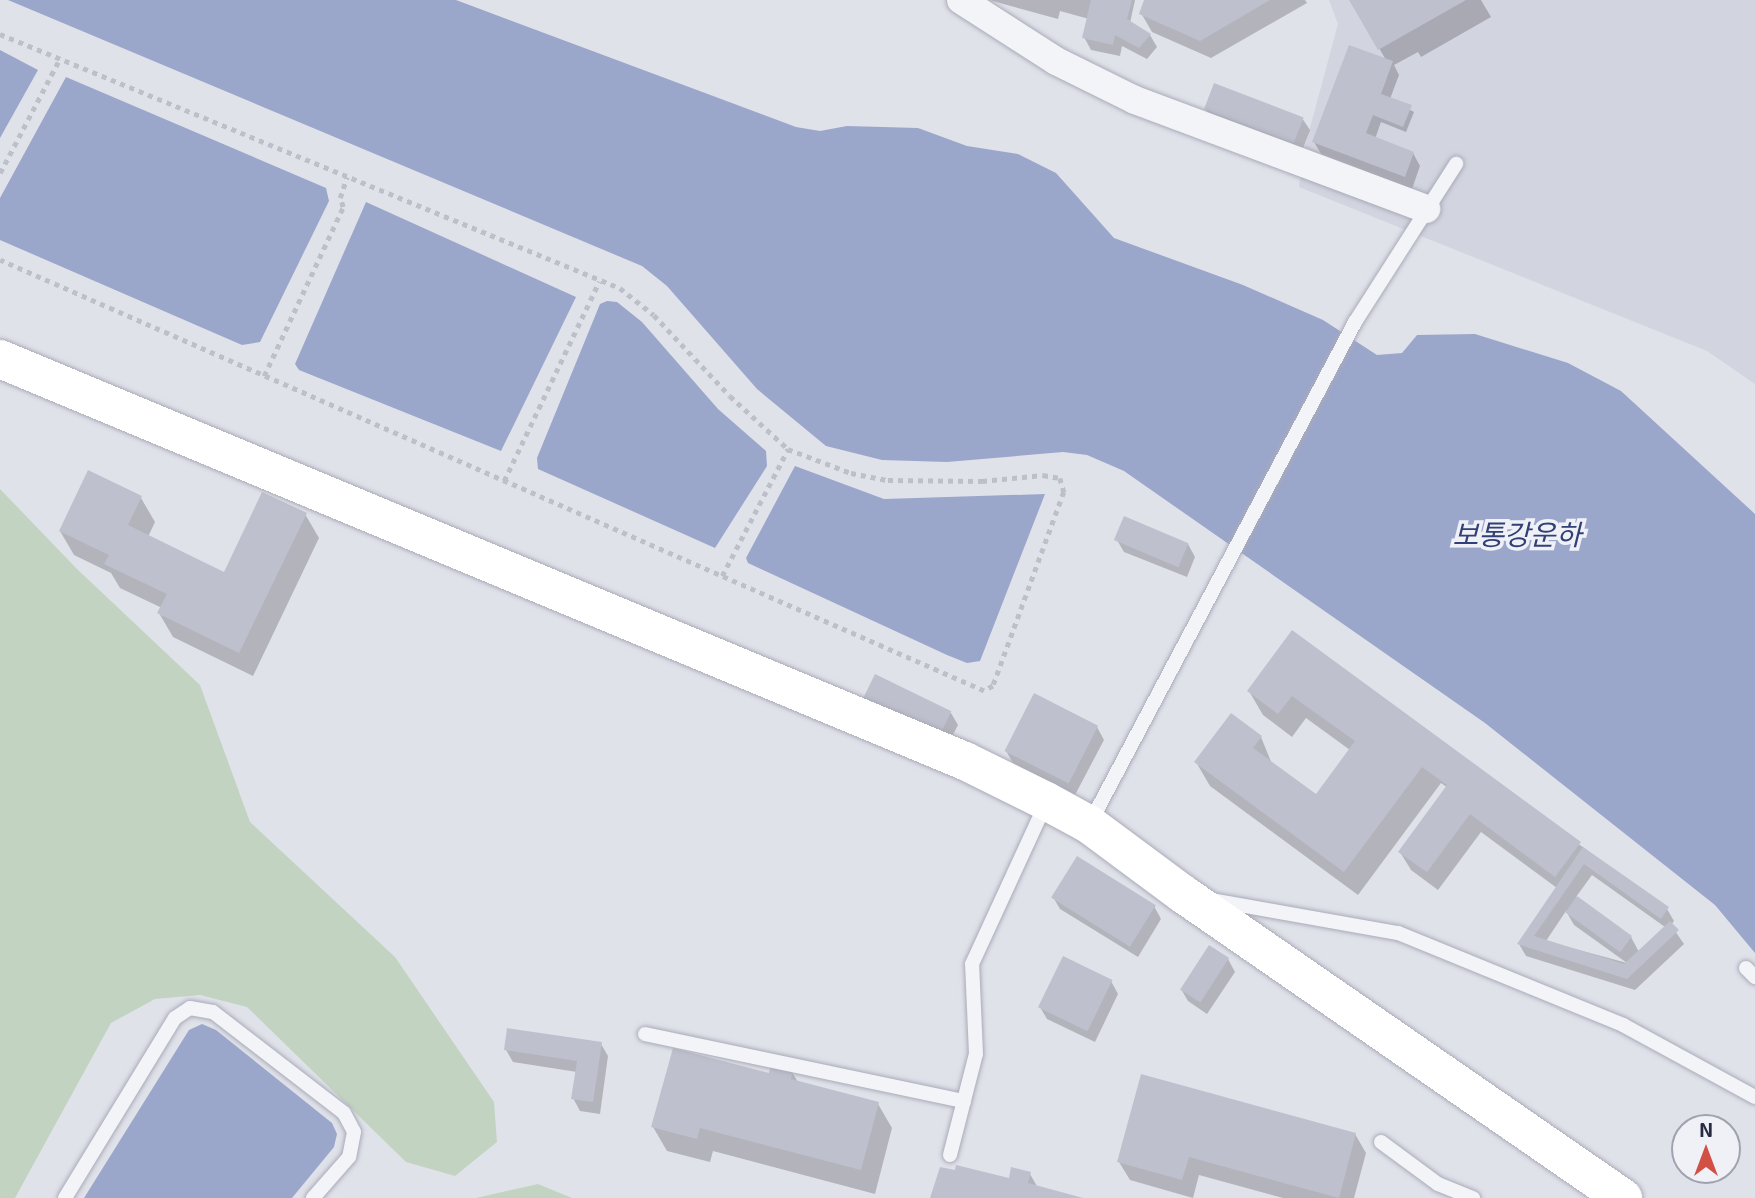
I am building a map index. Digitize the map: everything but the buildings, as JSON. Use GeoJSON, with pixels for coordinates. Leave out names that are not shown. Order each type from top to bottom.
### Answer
{"type":"FeatureCollection","features":[{"type":"Feature","properties":{"kind":"street"},"geometry":{"type":"LineString","coordinates":[[961,0],[1056,61],[1135,100],[1426,209]]}},
{"type":"Feature","properties":{"kind":"street"},"geometry":{"type":"LineString","coordinates":[[0,359],[965,761],[1046,802],[1090,825],[1183,894],[1623,1198]]}},
{"type":"Feature","properties":{"kind":"lane"},"geometry":{"type":"LineString","coordinates":[[1090,825],[1225,563],[1355,322],[1456,164]]}},
{"type":"Feature","properties":{"kind":"lane"},"geometry":{"type":"LineString","coordinates":[[950,1155],[976,1054],[972,964],[1046,802]]}},
{"type":"Feature","properties":{"kind":"lane"},"geometry":{"type":"LineString","coordinates":[[1183,894],[1398,933],[1623,1024],[1755,1097]]}},
{"type":"Feature","properties":{"kind":"lane"},"geometry":{"type":"LineString","coordinates":[[65,1198],[175,1018],[190,1008],[213,1012],[344,1114],[354,1132],[349,1157],[313,1198]]}},
{"type":"Feature","properties":{"kind":"lane"},"geometry":{"type":"LineString","coordinates":[[645,1034],[964,1101]]}},
{"type":"Feature","properties":{"kind":"lane"},"geometry":{"type":"LineString","coordinates":[[1381,1142],[1438,1184],[1473,1198]]}},
{"type":"Feature","properties":{"kind":"path"},"geometry":{"type":"LineString","coordinates":[[0,34],[599,282],[620,288],[654,315],[730,396],[789,449],[851,472],[888,480],[1060,478],[1064,492],[993,686],[984,691],[0,260]]}},
{"type":"Feature","properties":{"kind":"path"},"geometry":{"type":"LineString","coordinates":[[0,173],[59,60]]}},
{"type":"Feature","properties":{"kind":"path"},"geometry":{"type":"LineString","coordinates":[[264,376],[343,207],[340,198],[347,177]]}},
{"type":"Feature","properties":{"kind":"path"},"geometry":{"type":"LineString","coordinates":[[504,481],[599,282]]}},
{"type":"Feature","properties":{"kind":"path"},"geometry":{"type":"LineString","coordinates":[[722,576],[789,449]]}},
{"type":"Feature","properties":{"kind":"shaded area"},"geometry":{"type":"Polygon","coordinates":[[[1329,0],[1755,0],[1755,384],[1707,351],[1299,187],[1304,150],[1338,24],[1329,0]]]}},
{"type":"Feature","properties":{"kind":"green space"},"geometry":{"type":"Polygon","coordinates":[[[0,489],[77,569],[200,685],[250,822],[395,957],[494,1102],[497,1142],[455,1176],[406,1162],[247,1007],[200,995],[155,999],[111,1023],[15,1198],[0,1198],[0,489]]]}},
{"type":"Feature","properties":{"kind":"green space"},"geometry":{"type":"Polygon","coordinates":[[[538,1184],[572,1198],[476,1198],[538,1184]]]}},
{"type":"Feature","properties":{"kind":"water","name":"보통강운하"},"geometry":{"type":"Polygon","coordinates":[[[8,0],[456,0],[796,127],[820,131],[847,126],[918,128],[967,146],[1018,154],[1056,173],[1114,238],[1243,285],[1323,320],[1377,355],[1402,353],[1417,335],[1475,334],[1568,363],[1621,391],[1755,514],[1755,953],[1715,905],[1485,723],[1124,471],[1087,455],[1063,452],[947,462],[882,460],[826,446],[757,389],[667,286],[642,266],[8,0]]]}},
{"type":"Feature","properties":{"kind":"water"},"geometry":{"type":"Polygon","coordinates":[[[0,50],[38,70],[0,138],[0,50]]]}},
{"type":"Feature","properties":{"kind":"water"},"geometry":{"type":"Polygon","coordinates":[[[66,77],[326,188],[329,201],[260,342],[242,345],[0,240],[0,198],[66,77]]]}},
{"type":"Feature","properties":{"kind":"water"},"geometry":{"type":"Polygon","coordinates":[[[366,202],[576,297],[501,451],[299,370],[295,364],[366,202]]]}},
{"type":"Feature","properties":{"kind":"water"},"geometry":{"type":"Polygon","coordinates":[[[607,301],[617,302],[642,322],[718,409],[766,451],[767,466],[715,548],[538,469],[537,458],[600,304],[607,301]]]}},
{"type":"Feature","properties":{"kind":"water"},"geometry":{"type":"Polygon","coordinates":[[[795,466],[884,499],[1045,494],[980,661],[967,663],[947,655],[748,563],[746,558],[795,466]]]}},
{"type":"Feature","properties":{"kind":"water"},"geometry":{"type":"Polygon","coordinates":[[[202,1024],[216,1030],[332,1123],[337,1134],[334,1147],[292,1198],[84,1198],[189,1030],[202,1024]]]}}]}
